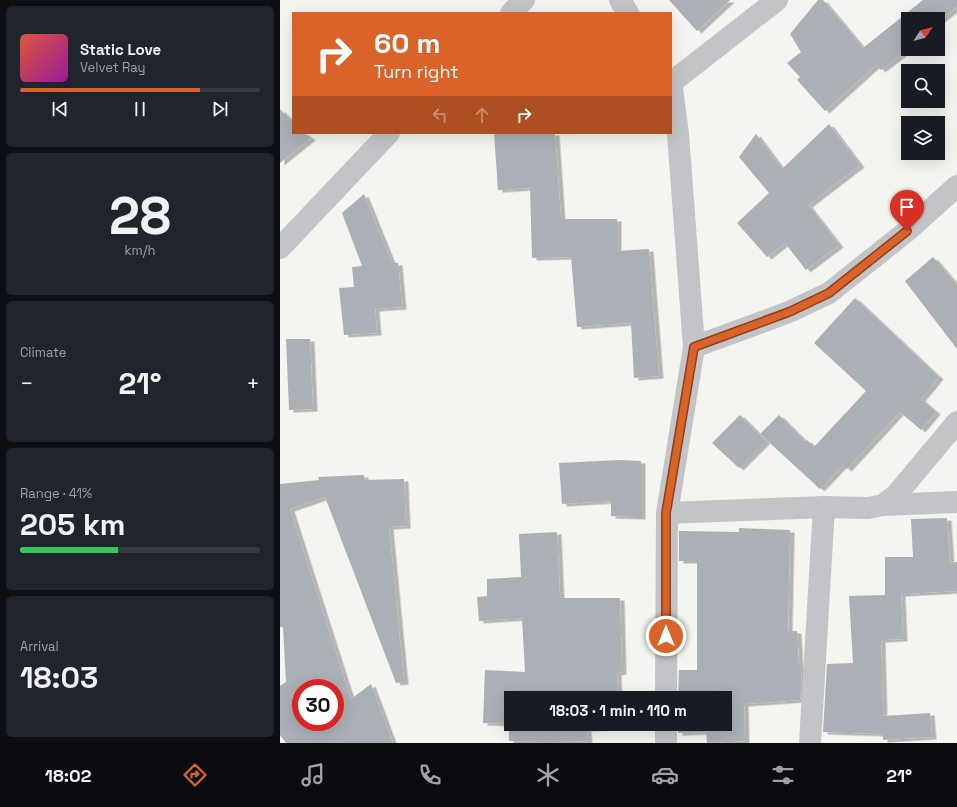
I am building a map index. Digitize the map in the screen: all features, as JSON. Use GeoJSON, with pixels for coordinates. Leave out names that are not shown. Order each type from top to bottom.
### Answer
{"type":"FeatureCollection","features":[{"type":"Feature","properties":{"kind":"street"},"geometry":{"type":"LineString","coordinates":[[512,12],[524,0]]}},
{"type":"Feature","properties":{"kind":"street"},"geometry":{"type":"LineString","coordinates":[[620,0],[627,12]]}},
{"type":"Feature","properties":{"kind":"street"},"geometry":{"type":"LineString","coordinates":[[672,80],[777,0]]}},
{"type":"Feature","properties":{"kind":"street"},"geometry":{"type":"LineString","coordinates":[[666,691],[666,513],[694,347],[678,134],[672,89]]}},
{"type":"Feature","properties":{"kind":"street"},"geometry":{"type":"LineString","coordinates":[[280,248],[388,134]]}},
{"type":"Feature","properties":{"kind":"street"},"geometry":{"type":"LineString","coordinates":[[694,347],[789,312],[829,293],[907,231],[957,186]]}},
{"type":"Feature","properties":{"kind":"street"},"geometry":{"type":"LineString","coordinates":[[883,505],[896,495],[957,422]]}},
{"type":"Feature","properties":{"kind":"street"},"geometry":{"type":"LineString","coordinates":[[666,513],[824,507],[868,508],[883,505],[957,502]]}},
{"type":"Feature","properties":{"kind":"street"},"geometry":{"type":"LineString","coordinates":[[810,743],[824,507]]}},
{"type":"Feature","properties":{"kind":"street"},"geometry":{"type":"LineString","coordinates":[[666,731],[666,743]]}},
{"type":"Feature","properties":{"kind":"building"},"geometry":{"type":"Polygon","coordinates":[[[669,0],[730,0],[697,31],[669,0]]]}},
{"type":"Feature","properties":{"kind":"building"},"geometry":{"type":"Polygon","coordinates":[[[818,0],[823,0],[863,48],[901,18],[901,55],[881,70],[876,65],[825,111],[797,80],[800,77],[787,63],[801,52],[790,34],[818,0]]]}},
{"type":"Feature","properties":{"kind":"building"},"geometry":{"type":"Polygon","coordinates":[[[923,0],[957,0],[957,7],[945,16],[945,12],[908,12],[923,0]]]}},
{"type":"Feature","properties":{"kind":"building"},"geometry":{"type":"Polygon","coordinates":[[[280,109],[292,121],[292,134],[306,134],[311,138],[280,163],[280,109]]]}},
{"type":"Feature","properties":{"kind":"building"},"geometry":{"type":"Polygon","coordinates":[[[829,124],[860,165],[808,205],[839,245],[806,270],[785,243],[767,257],[737,223],[769,193],[739,157],[756,134],[782,169],[829,124]]]}},
{"type":"Feature","properties":{"kind":"building"},"geometry":{"type":"Polygon","coordinates":[[[494,134],[555,134],[561,219],[617,219],[617,251],[649,249],[659,376],[634,378],[631,323],[577,327],[571,257],[532,258],[530,188],[498,190],[494,134]]]}},
{"type":"Feature","properties":{"kind":"building"},"geometry":{"type":"Polygon","coordinates":[[[364,194],[392,263],[398,263],[402,307],[375,309],[377,333],[344,335],[339,288],[354,287],[352,267],[362,266],[342,213],[364,194]]]}},
{"type":"Feature","properties":{"kind":"building"},"geometry":{"type":"Polygon","coordinates":[[[933,257],[957,285],[957,349],[905,281],[933,257]]]}},
{"type":"Feature","properties":{"kind":"building"},"geometry":{"type":"Polygon","coordinates":[[[855,298],[939,377],[921,399],[936,412],[921,430],[900,412],[847,469],[843,465],[820,489],[760,434],[779,415],[805,441],[807,440],[814,447],[866,391],[814,343],[855,298]]]}},
{"type":"Feature","properties":{"kind":"building"},"geometry":{"type":"Polygon","coordinates":[[[286,339],[310,339],[313,409],[289,410],[286,339]]]}},
{"type":"Feature","properties":{"kind":"building"},"geometry":{"type":"Polygon","coordinates":[[[740,415],[766,441],[739,468],[712,443],[740,415]]]}},
{"type":"Feature","properties":{"kind":"building"},"geometry":{"type":"Polygon","coordinates":[[[620,460],[641,461],[641,517],[611,516],[611,501],[562,504],[559,463],[620,460]]]}},
{"type":"Feature","properties":{"kind":"building"},"geometry":{"type":"Polygon","coordinates":[[[364,475],[364,480],[404,479],[406,526],[389,527],[404,682],[396,683],[325,497],[290,509],[351,699],[371,684],[393,743],[286,743],[280,735],[280,686],[286,682],[283,627],[280,627],[280,484],[319,480],[318,477],[364,475]]]}},
{"type":"Feature","properties":{"kind":"building"},"geometry":{"type":"Polygon","coordinates":[[[947,518],[950,563],[957,562],[957,591],[901,594],[903,639],[881,640],[883,716],[930,713],[932,737],[883,740],[883,734],[823,732],[827,664],[853,663],[849,596],[885,595],[885,557],[913,557],[911,519],[947,518]]]}},
{"type":"Feature","properties":{"kind":"building"},"geometry":{"type":"Polygon","coordinates":[[[739,528],[790,530],[788,631],[797,631],[799,665],[802,665],[800,700],[744,704],[745,741],[707,743],[706,732],[678,733],[678,731],[732,731],[732,691],[678,691],[679,670],[697,670],[697,561],[679,561],[679,531],[739,532],[739,528]]]}},
{"type":"Feature","properties":{"kind":"building"},"geometry":{"type":"Polygon","coordinates":[[[557,532],[560,598],[620,598],[622,672],[617,673],[618,691],[504,691],[504,724],[483,723],[485,670],[525,672],[522,618],[479,621],[477,597],[487,596],[487,579],[521,577],[519,534],[557,532]]]}},
{"type":"Feature","properties":{"kind":"building"},"geometry":{"type":"Polygon","coordinates":[[[509,731],[587,731],[588,741],[548,742],[509,741],[509,731]]]}},
{"type":"Feature","properties":{"kind":"route"},"geometry":{"type":"LineString","coordinates":[[666,636],[666,513],[694,347],[789,312],[829,293],[907,231]]}}]}
